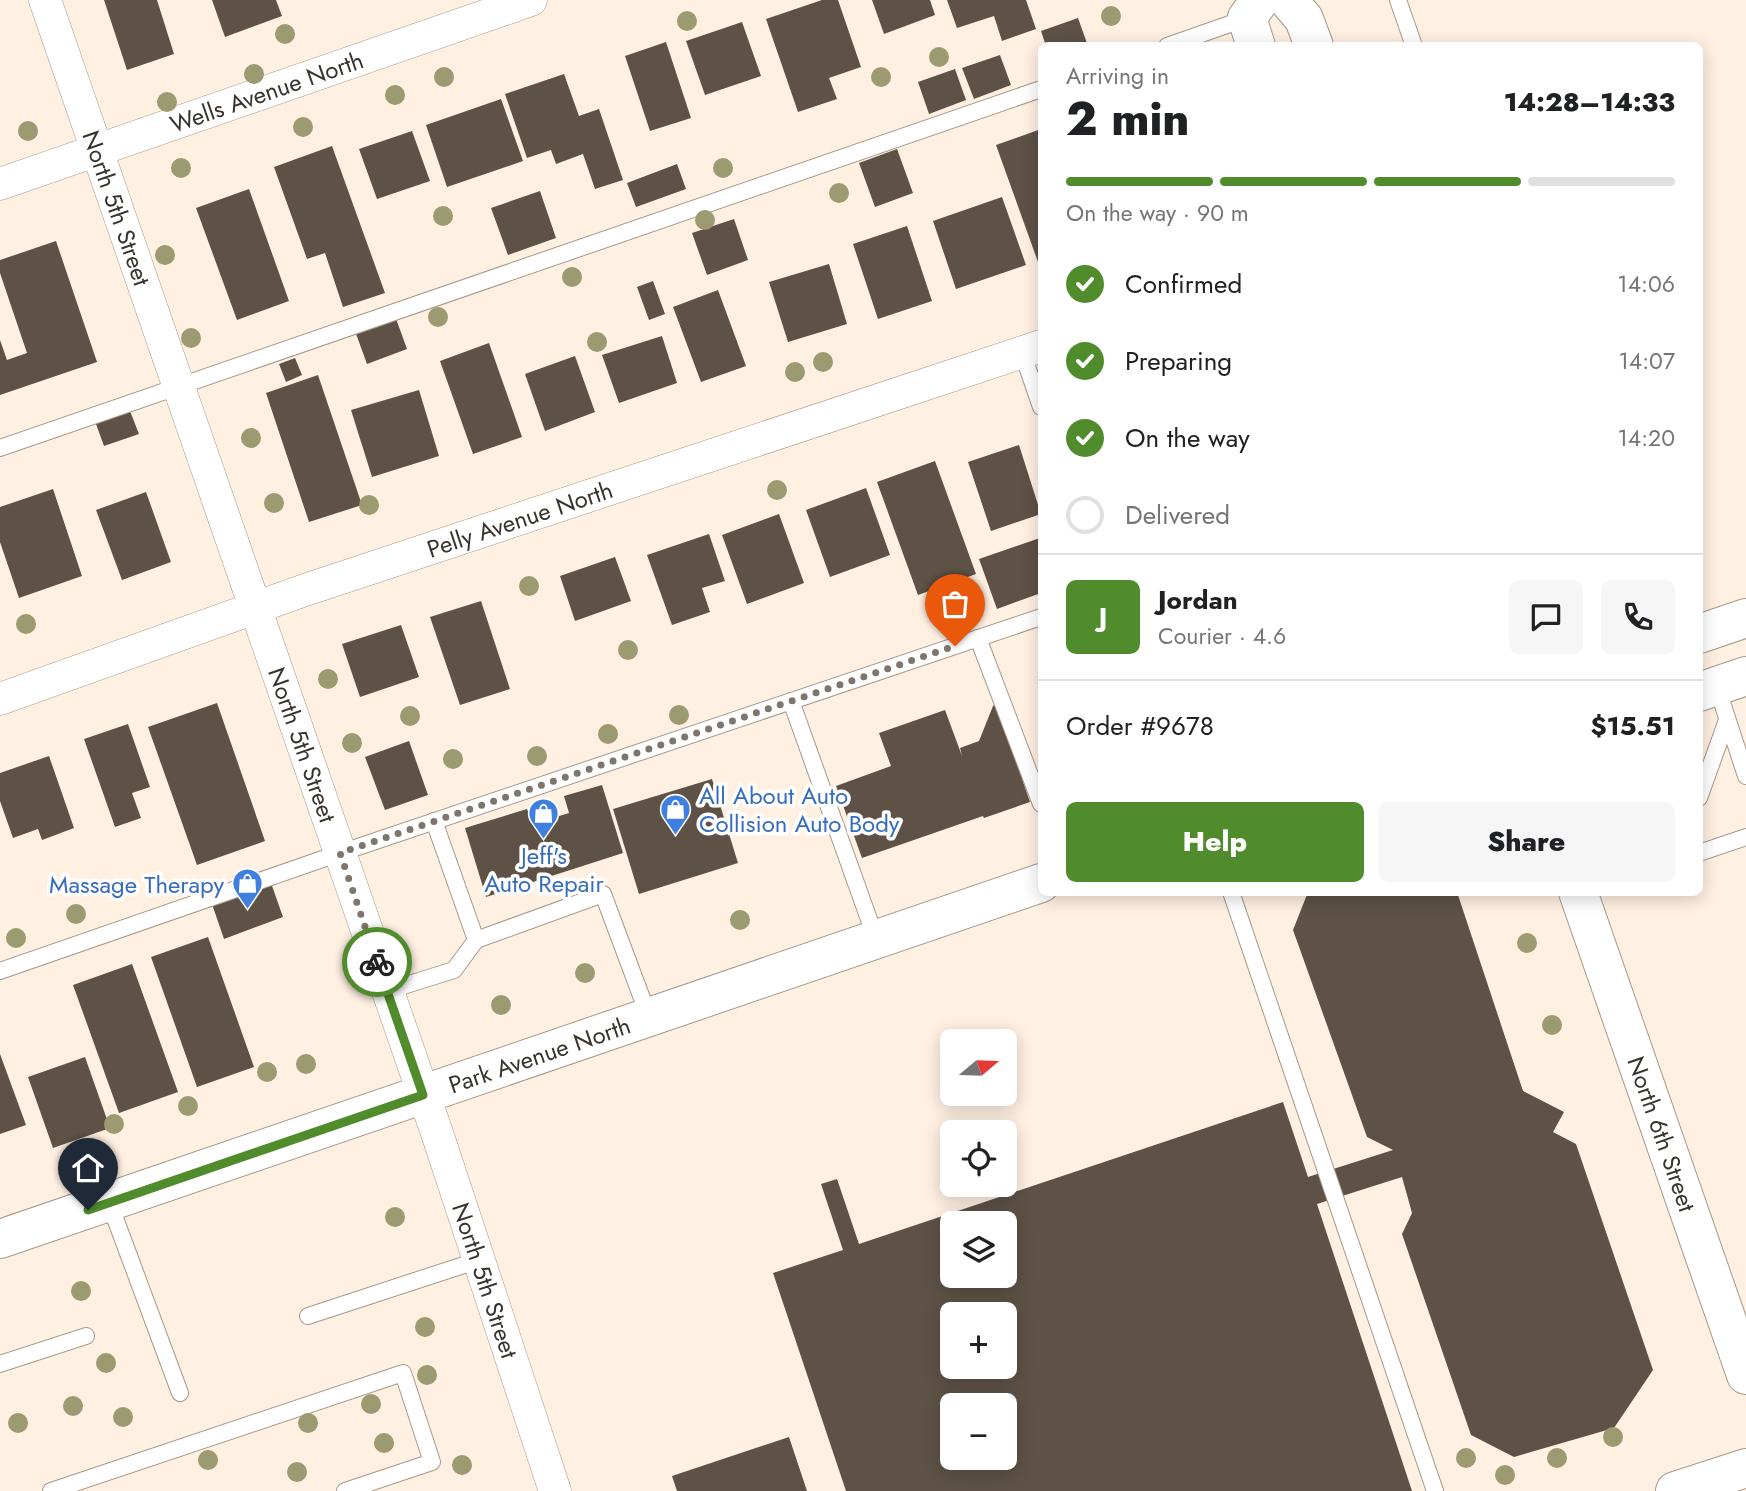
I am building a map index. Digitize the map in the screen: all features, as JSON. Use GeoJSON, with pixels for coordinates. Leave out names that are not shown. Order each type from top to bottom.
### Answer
{"type":"FeatureCollection","features":[{"type":"Feature","properties":{"kind":"street","name":"North 5th Street"},"geometry":{"type":"LineString","coordinates":[[44,0],[437,1133],[555,1491]]}},
{"type":"Feature","properties":{"kind":"street","name":"Wells Avenue North"},"geometry":{"type":"LineString","coordinates":[[0,184],[531,0]]}},
{"type":"Feature","properties":{"kind":"street"},"geometry":{"type":"LineString","coordinates":[[1288,0],[1304,19],[1313,42]]}},
{"type":"Feature","properties":{"kind":"street","name":"Pelly Avenue North"},"geometry":{"type":"LineString","coordinates":[[0,699],[255,607],[1032,349]]}},
{"type":"Feature","properties":{"kind":"street"},"geometry":{"type":"LineString","coordinates":[[1703,633],[1746,618]]}},
{"type":"Feature","properties":{"kind":"street","name":"Park Avenue North"},"geometry":{"type":"LineString","coordinates":[[0,1239],[1038,884]]}},
{"type":"Feature","properties":{"kind":"street","name":"North 6th Street"},"geometry":{"type":"LineString","coordinates":[[1581,896],[1746,1375]]}},
{"type":"Feature","properties":{"kind":"street"},"geometry":{"type":"LineString","coordinates":[[1675,1491],[1746,1468]]}},
{"type":"Feature","properties":{"kind":"lane"},"geometry":{"type":"LineString","coordinates":[[1398,0],[1413,42]]}},
{"type":"Feature","properties":{"kind":"lane"},"geometry":{"type":"LineString","coordinates":[[1181,42],[1255,21]]}},
{"type":"Feature","properties":{"kind":"lane"},"geometry":{"type":"LineString","coordinates":[[0,447],[1038,90]]}},
{"type":"Feature","properties":{"kind":"lane"},"geometry":{"type":"LineString","coordinates":[[1032,349],[1038,388]]}},
{"type":"Feature","properties":{"kind":"lane"},"geometry":{"type":"LineString","coordinates":[[0,971],[434,821],[1038,618]]}},
{"type":"Feature","properties":{"kind":"lane"},"geometry":{"type":"LineString","coordinates":[[978,638],[1038,796]]}},
{"type":"Feature","properties":{"kind":"lane"},"geometry":{"type":"LineString","coordinates":[[1722,694],[1746,776]]}},
{"type":"Feature","properties":{"kind":"lane"},"geometry":{"type":"LineString","coordinates":[[1703,780],[1722,694]]}},
{"type":"Feature","properties":{"kind":"lane"},"geometry":{"type":"LineString","coordinates":[[792,701],[876,940]]}},
{"type":"Feature","properties":{"kind":"lane"},"geometry":{"type":"LineString","coordinates":[[434,821],[476,940]]}},
{"type":"Feature","properties":{"kind":"lane"},"geometry":{"type":"LineString","coordinates":[[1703,852],[1746,837]]}},
{"type":"Feature","properties":{"kind":"lane"},"geometry":{"type":"LineString","coordinates":[[387,991],[454,970],[476,940],[603,894],[649,1017]]}},
{"type":"Feature","properties":{"kind":"lane"},"geometry":{"type":"LineString","coordinates":[[1232,896],[1435,1491]]}},
{"type":"Feature","properties":{"kind":"lane"},"geometry":{"type":"LineString","coordinates":[[109,1202],[180,1393]]}},
{"type":"Feature","properties":{"kind":"lane"},"geometry":{"type":"LineString","coordinates":[[308,1316],[479,1260]]}},
{"type":"Feature","properties":{"kind":"lane"},"geometry":{"type":"LineString","coordinates":[[0,1364],[86,1336]]}},
{"type":"Feature","properties":{"kind":"lane"},"geometry":{"type":"LineString","coordinates":[[51,1491],[403,1373],[432,1462],[345,1491]]}},
{"type":"Feature","properties":{"kind":"building"},"geometry":{"type":"Polygon","coordinates":[[[104,0],[157,0],[174,54],[127,70],[104,0]]]}},
{"type":"Feature","properties":{"kind":"building"},"geometry":{"type":"Polygon","coordinates":[[[212,0],[276,0],[282,16],[225,37],[212,0]]]}},
{"type":"Feature","properties":{"kind":"building"},"geometry":{"type":"Polygon","coordinates":[[[822,0],[838,0],[861,67],[829,78],[837,99],[798,112],[766,19],[822,0]]]}},
{"type":"Feature","properties":{"kind":"building"},"geometry":{"type":"Polygon","coordinates":[[[872,0],[930,0],[935,15],[884,34],[872,0]]]}},
{"type":"Feature","properties":{"kind":"building"},"geometry":{"type":"Polygon","coordinates":[[[947,0],[1026,0],[1036,29],[1002,41],[994,16],[957,28],[947,0]]]}},
{"type":"Feature","properties":{"kind":"building"},"geometry":{"type":"Polygon","coordinates":[[[1078,18],[1087,42],[1045,42],[1041,31],[1078,18]]]}},
{"type":"Feature","properties":{"kind":"building"},"geometry":{"type":"Polygon","coordinates":[[[742,22],[761,76],[705,95],[686,41],[742,22]]]}},
{"type":"Feature","properties":{"kind":"building"},"geometry":{"type":"Polygon","coordinates":[[[666,42],[691,118],[650,131],[625,56],[666,42]]]}},
{"type":"Feature","properties":{"kind":"building"},"geometry":{"type":"Polygon","coordinates":[[[1000,55],[1011,85],[974,99],[962,68],[1000,55]]]}},
{"type":"Feature","properties":{"kind":"building"},"geometry":{"type":"Polygon","coordinates":[[[955,69],[966,100],[929,114],[918,82],[955,69]]]}},
{"type":"Feature","properties":{"kind":"building"},"geometry":{"type":"Polygon","coordinates":[[[564,74],[579,116],[599,109],[623,180],[595,189],[583,154],[556,164],[551,150],[527,158],[505,94],[564,74]]]}},
{"type":"Feature","properties":{"kind":"building"},"geometry":{"type":"Polygon","coordinates":[[[501,99],[523,161],[447,187],[426,125],[501,99]]]}},
{"type":"Feature","properties":{"kind":"building"},"geometry":{"type":"Polygon","coordinates":[[[1038,130],[1038,262],[996,145],[1038,130]]]}},
{"type":"Feature","properties":{"kind":"building"},"geometry":{"type":"Polygon","coordinates":[[[412,131],[430,181],[377,199],[359,149],[412,131]]]}},
{"type":"Feature","properties":{"kind":"building"},"geometry":{"type":"Polygon","coordinates":[[[332,146],[385,293],[343,307],[325,253],[307,259],[274,167],[332,146]]]}},
{"type":"Feature","properties":{"kind":"building"},"geometry":{"type":"Polygon","coordinates":[[[897,149],[913,193],[875,207],[859,163],[897,149]]]}},
{"type":"Feature","properties":{"kind":"building"},"geometry":{"type":"Polygon","coordinates":[[[677,164],[686,189],[636,207],[627,183],[677,164]]]}},
{"type":"Feature","properties":{"kind":"building"},"geometry":{"type":"Polygon","coordinates":[[[249,189],[289,301],[237,320],[196,208],[249,189]]]}},
{"type":"Feature","properties":{"kind":"building"},"geometry":{"type":"Polygon","coordinates":[[[540,191],[556,238],[508,255],[491,208],[540,191]]]}},
{"type":"Feature","properties":{"kind":"building"},"geometry":{"type":"Polygon","coordinates":[[[1002,197],[1026,265],[956,289],[933,221],[1002,197]]]}},
{"type":"Feature","properties":{"kind":"building"},"geometry":{"type":"Polygon","coordinates":[[[734,219],[748,260],[707,275],[692,233],[734,219]]]}},
{"type":"Feature","properties":{"kind":"building"},"geometry":{"type":"Polygon","coordinates":[[[907,226],[932,301],[878,319],[853,244],[907,226]]]}},
{"type":"Feature","properties":{"kind":"building"},"geometry":{"type":"Polygon","coordinates":[[[56,241],[97,362],[0,395],[0,340],[7,360],[27,353],[0,273],[0,260],[56,241]]]}},
{"type":"Feature","properties":{"kind":"building"},"geometry":{"type":"Polygon","coordinates":[[[829,264],[847,324],[788,342],[769,282],[829,264]]]}},
{"type":"Feature","properties":{"kind":"building"},"geometry":{"type":"Polygon","coordinates":[[[653,281],[665,314],[649,320],[637,287],[653,281]]]}},
{"type":"Feature","properties":{"kind":"building"},"geometry":{"type":"Polygon","coordinates":[[[718,290],[746,366],[701,382],[673,307],[718,290]]]}},
{"type":"Feature","properties":{"kind":"building"},"geometry":{"type":"Polygon","coordinates":[[[395,316],[407,349],[367,364],[355,331],[395,316]]]}},
{"type":"Feature","properties":{"kind":"building"},"geometry":{"type":"Polygon","coordinates":[[[662,336],[677,383],[619,403],[602,355],[662,336]]]}},
{"type":"Feature","properties":{"kind":"building"},"geometry":{"type":"Polygon","coordinates":[[[489,343],[522,437],[473,454],[440,361],[489,343]]]}},
{"type":"Feature","properties":{"kind":"building"},"geometry":{"type":"Polygon","coordinates":[[[575,356],[595,412],[545,431],[525,374],[575,356]]]}},
{"type":"Feature","properties":{"kind":"building"},"geometry":{"type":"Polygon","coordinates":[[[295,358],[302,375],[286,382],[279,364],[295,358]]]}},
{"type":"Feature","properties":{"kind":"building"},"geometry":{"type":"Polygon","coordinates":[[[318,375],[362,505],[309,522],[266,393],[318,375]]]}},
{"type":"Feature","properties":{"kind":"building"},"geometry":{"type":"Polygon","coordinates":[[[419,390],[439,456],[372,477],[351,410],[419,390]]]}},
{"type":"Feature","properties":{"kind":"building"},"geometry":{"type":"Polygon","coordinates":[[[130,411],[139,434],[104,446],[96,424],[130,411]]]}},
{"type":"Feature","properties":{"kind":"building"},"geometry":{"type":"Polygon","coordinates":[[[1019,445],[1038,505],[1038,515],[991,531],[968,462],[1019,445]]]}},
{"type":"Feature","properties":{"kind":"building"},"geometry":{"type":"Polygon","coordinates":[[[935,461],[976,574],[918,595],[877,482],[935,461]]]}},
{"type":"Feature","properties":{"kind":"building"},"geometry":{"type":"Polygon","coordinates":[[[866,488],[890,555],[830,577],[806,510],[866,488]]]}},
{"type":"Feature","properties":{"kind":"building"},"geometry":{"type":"Polygon","coordinates":[[[53,489],[82,576],[19,598],[0,542],[0,507],[53,489]]]}},
{"type":"Feature","properties":{"kind":"building"},"geometry":{"type":"Polygon","coordinates":[[[146,492],[171,562],[122,580],[96,510],[146,492]]]}},
{"type":"Feature","properties":{"kind":"building"},"geometry":{"type":"Polygon","coordinates":[[[779,514],[804,583],[747,604],[722,535],[779,514]]]}},
{"type":"Feature","properties":{"kind":"building"},"geometry":{"type":"Polygon","coordinates":[[[709,534],[725,581],[702,588],[710,612],[672,625],[647,555],[709,534]]]}},
{"type":"Feature","properties":{"kind":"building"},"geometry":{"type":"Polygon","coordinates":[[[1038,539],[1038,594],[997,609],[979,559],[1038,539]]]}},
{"type":"Feature","properties":{"kind":"building"},"geometry":{"type":"Polygon","coordinates":[[[615,557],[631,601],[575,621],[560,576],[615,557]]]}},
{"type":"Feature","properties":{"kind":"building"},"geometry":{"type":"Polygon","coordinates":[[[481,601],[510,689],[460,705],[430,617],[481,601]]]}},
{"type":"Feature","properties":{"kind":"building"},"geometry":{"type":"Polygon","coordinates":[[[401,625],[419,677],[360,697],[342,644],[401,625]]]}},
{"type":"Feature","properties":{"kind":"building"},"geometry":{"type":"Polygon","coordinates":[[[217,703],[265,841],[197,865],[148,727],[217,703]]]}},
{"type":"Feature","properties":{"kind":"building"},"geometry":{"type":"Polygon","coordinates":[[[996,703],[1030,802],[862,858],[836,786],[891,766],[879,733],[945,710],[962,756],[960,748],[979,741],[996,703]]]}},
{"type":"Feature","properties":{"kind":"building"},"geometry":{"type":"Polygon","coordinates":[[[128,724],[150,787],[132,793],[141,818],[115,827],[84,739],[128,724]]]}},
{"type":"Feature","properties":{"kind":"building"},"geometry":{"type":"Polygon","coordinates":[[[409,741],[428,795],[385,810],[365,757],[409,741]]]}},
{"type":"Feature","properties":{"kind":"building"},"geometry":{"type":"Polygon","coordinates":[[[49,756],[74,828],[42,840],[38,829],[13,838],[0,801],[0,773],[49,756]]]}},
{"type":"Feature","properties":{"kind":"building","name":"All About Auto Collision Auto Body"},"geometry":{"type":"Polygon","coordinates":[[[712,779],[738,863],[639,894],[613,809],[712,779]]]}},
{"type":"Feature","properties":{"kind":"building","name":"Jeff's Auto Repair"},"geometry":{"type":"Polygon","coordinates":[[[602,785],[623,853],[486,897],[465,828],[527,809],[533,824],[569,813],[564,796],[602,785]]]}},
{"type":"Feature","properties":{"kind":"building","name":"Massage Therapy"},"geometry":{"type":"Polygon","coordinates":[[[271,883],[283,917],[224,939],[212,904],[271,883]]]}},
{"type":"Feature","properties":{"kind":"building"},"geometry":{"type":"Polygon","coordinates":[[[1306,896],[1458,896],[1523,1091],[1564,1112],[1553,1132],[1576,1144],[1653,1370],[1614,1428],[1514,1457],[1471,1435],[1402,1234],[1412,1213],[1402,1177],[1317,1204],[1412,1491],[846,1491],[773,1273],[843,1250],[821,1184],[837,1179],[859,1244],[940,1217],[940,1288],[1017,1288],[1017,1211],[958,1211],[999,1197],[1017,1197],[1017,1191],[1283,1102],[1308,1177],[1393,1150],[1367,1137],[1293,930],[1306,896]]]}},
{"type":"Feature","properties":{"kind":"building"},"geometry":{"type":"Polygon","coordinates":[[[208,937],[254,1067],[197,1087],[151,957],[208,937]]]}},
{"type":"Feature","properties":{"kind":"building"},"geometry":{"type":"Polygon","coordinates":[[[132,964],[178,1092],[119,1113],[73,985],[132,964]]]}},
{"type":"Feature","properties":{"kind":"building"},"geometry":{"type":"Polygon","coordinates":[[[0,1054],[26,1125],[0,1134],[0,1054]]]}},
{"type":"Feature","properties":{"kind":"building"},"geometry":{"type":"Polygon","coordinates":[[[85,1057],[110,1128],[53,1148],[28,1077],[85,1057]]]}},
{"type":"Feature","properties":{"kind":"building"},"geometry":{"type":"Polygon","coordinates":[[[789,1437],[807,1491],[677,1491],[672,1476],[789,1437]]]}},
{"type":"Feature","properties":{"kind":"way so far"},"geometry":{"type":"LineString","coordinates":[[377,962],[340,853],[955,646]]}},
{"type":"Feature","properties":{"kind":"place","name":"All About Auto Collision Auto Body"},"geometry":{"type":"Point","coordinates":[676,836]}},
{"type":"Feature","properties":{"kind":"place","name":"Jeff's Auto Repair"},"geometry":{"type":"Point","coordinates":[544,840]}},
{"type":"Feature","properties":{"kind":"place","name":"Massage Therapy"},"geometry":{"type":"Point","coordinates":[247,911]}},
{"type":"Feature","properties":{"kind":"route"},"geometry":{"type":"LineString","coordinates":[[88,1210],[423,1095],[377,962]]}}]}
